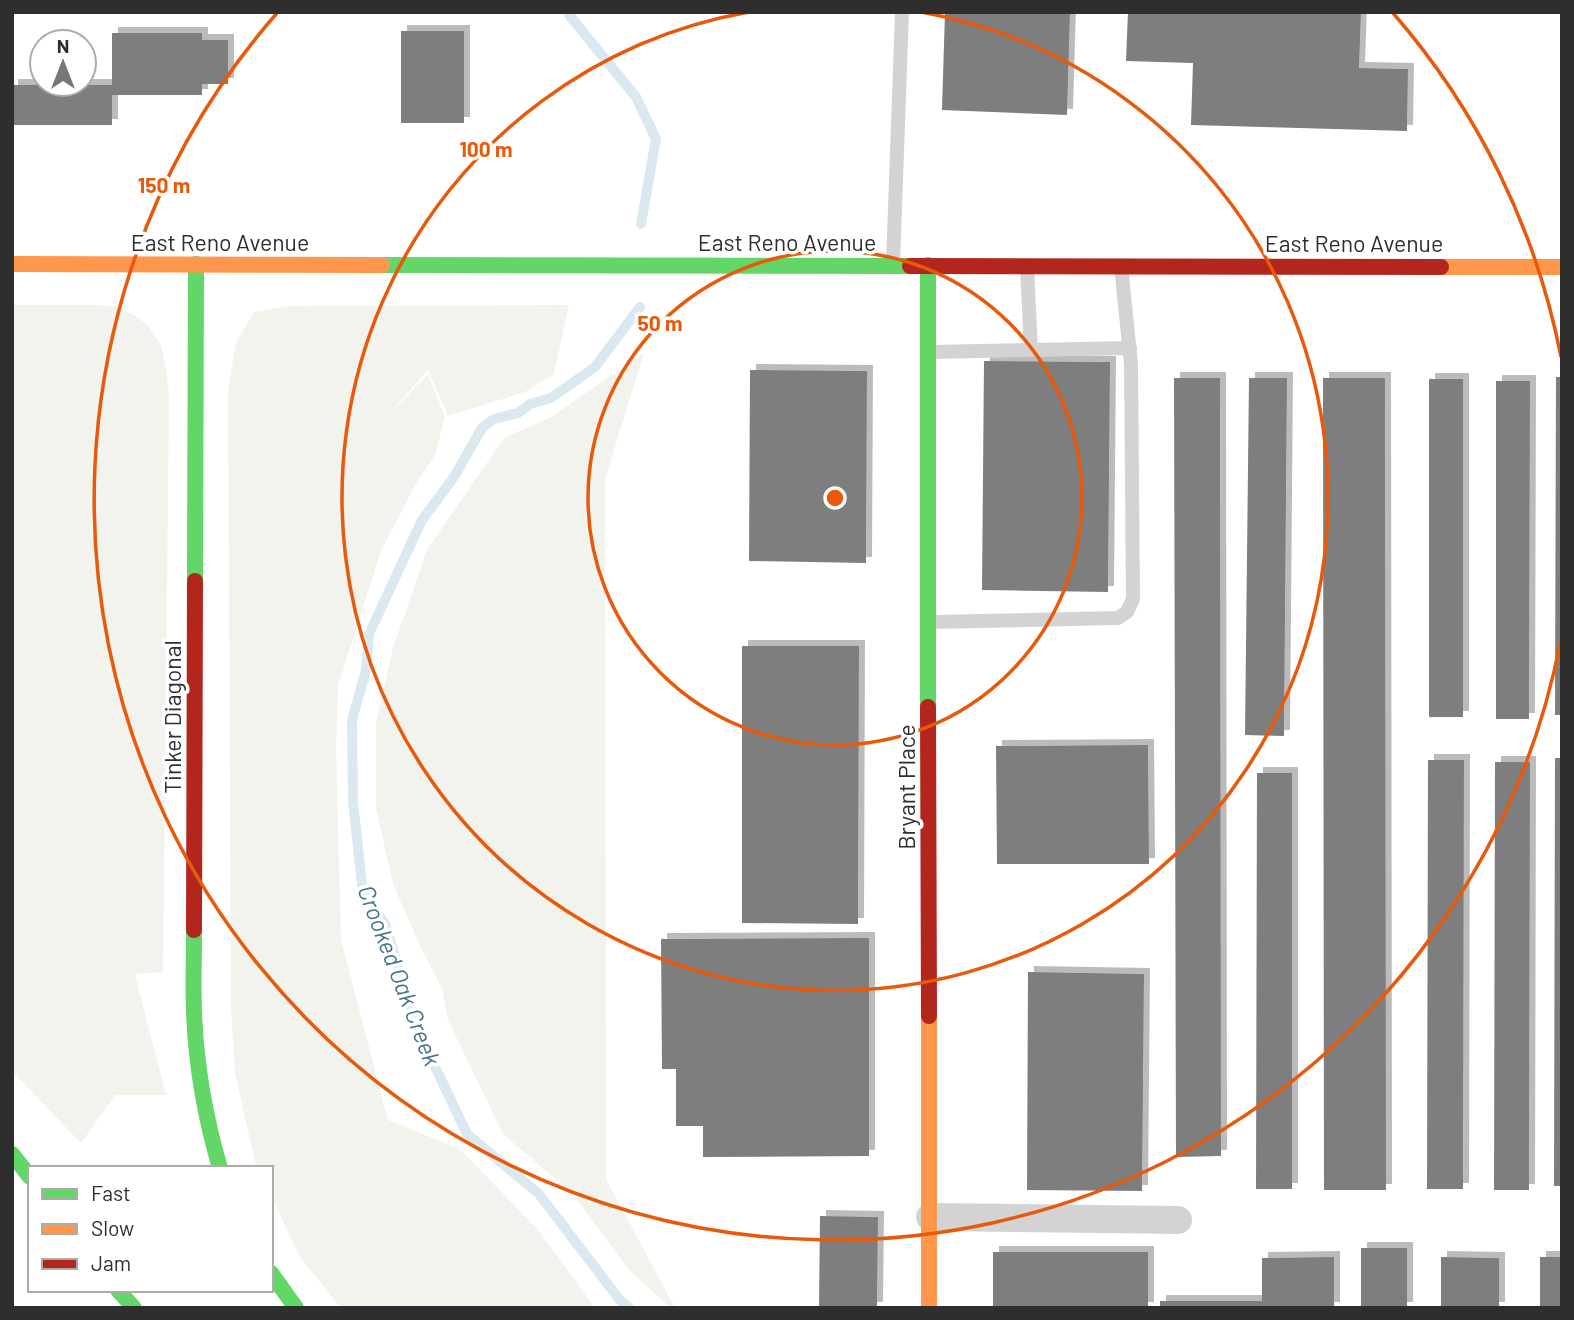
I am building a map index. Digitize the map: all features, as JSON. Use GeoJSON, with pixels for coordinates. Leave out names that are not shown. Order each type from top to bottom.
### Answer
{"type":"FeatureCollection","features":[{"type":"Feature","properties":{"kind":"main road","name":"East Reno Avenue"},"geometry":{"type":"LineString","coordinates":[[12,264],[1562,267]]}},
{"type":"Feature","properties":{"kind":"main road","name":"Tinker Diagonal"},"geometry":{"type":"LineString","coordinates":[[196,264],[194,1010],[195,1042],[205,1118],[219,1166]]}},
{"type":"Feature","properties":{"kind":"main road","name":"Bryant Place"},"geometry":{"type":"LineString","coordinates":[[928,265],[929,1308]]}},
{"type":"Feature","properties":{"kind":"main road"},"geometry":{"type":"LineString","coordinates":[[12,1154],[28,1174]]}},
{"type":"Feature","properties":{"kind":"main road"},"geometry":{"type":"LineString","coordinates":[[273,1276],[296,1308]]}},
{"type":"Feature","properties":{"kind":"main road"},"geometry":{"type":"LineString","coordinates":[[120,1292],[135,1308]]}},
{"type":"Feature","properties":{"kind":"street"},"geometry":{"type":"LineString","coordinates":[[930,1217],[1178,1220]]}},
{"type":"Feature","properties":{"kind":"lane"},"geometry":{"type":"LineString","coordinates":[[893,265],[902,12]]}},
{"type":"Feature","properties":{"kind":"lane"},"geometry":{"type":"LineString","coordinates":[[1027,265],[1031,350]]}},
{"type":"Feature","properties":{"kind":"lane"},"geometry":{"type":"LineString","coordinates":[[928,622],[1118,618],[1127,612],[1133,599],[1131,364],[1121,266]]}},
{"type":"Feature","properties":{"kind":"lane"},"geometry":{"type":"LineString","coordinates":[[928,352],[1129,348]]}},
{"type":"Feature","properties":{"kind":"shaded area"},"geometry":{"type":"Polygon","coordinates":[[[12,305],[98,305],[115,307],[132,314],[147,325],[161,345],[169,394],[163,972],[135,974],[166,1095],[115,1095],[81,1143],[12,1071],[12,305]]]}},
{"type":"Feature","properties":{"kind":"shaded area"},"geometry":{"type":"Polygon","coordinates":[[[569,305],[554,374],[525,392],[448,416],[428,370],[379,425],[428,374],[445,417],[435,455],[414,487],[381,551],[338,686],[336,750],[341,940],[388,1120],[460,1149],[538,1230],[595,1308],[341,1308],[300,1257],[273,1200],[273,1166],[257,1166],[255,1162],[235,1073],[231,1007],[228,390],[236,343],[254,312],[288,306],[569,305]]]}},
{"type":"Feature","properties":{"kind":"shaded area"},"geometry":{"type":"Polygon","coordinates":[[[644,353],[605,479],[606,1179],[675,1308],[671,1308],[629,1270],[573,1194],[503,1134],[448,1020],[442,989],[393,884],[376,808],[376,722],[393,648],[427,550],[504,438],[551,417],[644,353]]]}},
{"type":"Feature","properties":{"kind":"building"},"geometry":{"type":"Polygon","coordinates":[[[945,12],[1070,12],[1067,115],[942,110],[945,12]]]}},
{"type":"Feature","properties":{"kind":"building"},"geometry":{"type":"Polygon","coordinates":[[[1128,12],[1361,12],[1359,68],[1408,69],[1407,131],[1191,125],[1193,63],[1126,61],[1128,12]]]}},
{"type":"Feature","properties":{"kind":"building"},"geometry":{"type":"Polygon","coordinates":[[[401,31],[464,31],[464,123],[401,123],[401,31]]]}},
{"type":"Feature","properties":{"kind":"building"},"geometry":{"type":"Polygon","coordinates":[[[112,33],[202,33],[202,40],[228,40],[228,84],[202,84],[202,95],[112,95],[112,125],[12,125],[12,85],[28,85],[28,98],[98,98],[98,85],[112,85],[112,33]]]}},
{"type":"Feature","properties":{"kind":"building"},"geometry":{"type":"Polygon","coordinates":[[[984,361],[1110,362],[1108,592],[982,590],[984,361]]]}},
{"type":"Feature","properties":{"kind":"building"},"geometry":{"type":"Polygon","coordinates":[[[750,370],[867,371],[866,563],[749,561],[750,370]]]}},
{"type":"Feature","properties":{"kind":"building"},"geometry":{"type":"Polygon","coordinates":[[[1556,377],[1562,377],[1562,715],[1555,715],[1556,377]]]}},
{"type":"Feature","properties":{"kind":"building"},"geometry":{"type":"Polygon","coordinates":[[[1174,378],[1220,378],[1221,1156],[1176,1157],[1174,378]]]}},
{"type":"Feature","properties":{"kind":"building"},"geometry":{"type":"Polygon","coordinates":[[[1249,378],[1287,378],[1284,736],[1245,735],[1249,378]]]}},
{"type":"Feature","properties":{"kind":"building"},"geometry":{"type":"Polygon","coordinates":[[[1323,378],[1385,378],[1386,1190],[1324,1190],[1323,378]]]}},
{"type":"Feature","properties":{"kind":"building"},"geometry":{"type":"Polygon","coordinates":[[[1429,379],[1463,379],[1463,717],[1429,717],[1429,379]]]}},
{"type":"Feature","properties":{"kind":"building"},"geometry":{"type":"Polygon","coordinates":[[[1496,381],[1530,381],[1529,719],[1496,719],[1496,381]]]}},
{"type":"Feature","properties":{"kind":"building"},"geometry":{"type":"Polygon","coordinates":[[[742,646],[859,646],[858,924],[742,923],[742,646]]]}},
{"type":"Feature","properties":{"kind":"building"},"geometry":{"type":"Polygon","coordinates":[[[1148,745],[1149,864],[997,864],[996,746],[1148,745]]]}},
{"type":"Feature","properties":{"kind":"building"},"geometry":{"type":"Polygon","coordinates":[[[1555,758],[1562,758],[1562,1186],[1554,1186],[1555,758]]]}},
{"type":"Feature","properties":{"kind":"building"},"geometry":{"type":"Polygon","coordinates":[[[1428,760],[1464,760],[1463,1189],[1427,1189],[1428,760]]]}},
{"type":"Feature","properties":{"kind":"building"},"geometry":{"type":"Polygon","coordinates":[[[1495,762],[1530,762],[1529,1190],[1494,1190],[1495,762]]]}},
{"type":"Feature","properties":{"kind":"building"},"geometry":{"type":"Polygon","coordinates":[[[1257,773],[1292,773],[1292,1189],[1256,1189],[1257,773]]]}},
{"type":"Feature","properties":{"kind":"building"},"geometry":{"type":"Polygon","coordinates":[[[869,938],[869,1156],[703,1157],[703,1126],[676,1126],[676,1069],[662,1069],[661,939],[869,938]]]}},
{"type":"Feature","properties":{"kind":"building"},"geometry":{"type":"Polygon","coordinates":[[[1028,972],[1144,974],[1142,1191],[1027,1190],[1028,972]]]}},
{"type":"Feature","properties":{"kind":"building"},"geometry":{"type":"Polygon","coordinates":[[[820,1216],[878,1217],[877,1308],[819,1308],[820,1216]]]}},
{"type":"Feature","properties":{"kind":"building"},"geometry":{"type":"Polygon","coordinates":[[[1361,1248],[1407,1248],[1407,1308],[1361,1308],[1361,1248]]]}},
{"type":"Feature","properties":{"kind":"building"},"geometry":{"type":"Polygon","coordinates":[[[993,1252],[1148,1252],[1148,1308],[993,1308],[993,1252]]]}},
{"type":"Feature","properties":{"kind":"building"},"geometry":{"type":"Polygon","coordinates":[[[1334,1257],[1334,1308],[1160,1308],[1160,1301],[1262,1301],[1262,1258],[1334,1257]]]}},
{"type":"Feature","properties":{"kind":"building"},"geometry":{"type":"Polygon","coordinates":[[[1441,1257],[1499,1258],[1499,1308],[1441,1308],[1441,1257]]]}},
{"type":"Feature","properties":{"kind":"building"},"geometry":{"type":"Polygon","coordinates":[[[1540,1257],[1562,1257],[1562,1308],[1540,1308],[1540,1257]]]}},
{"type":"Feature","properties":{"kind":"waterway","name":"Crooked Oak Creek"},"geometry":{"type":"LineString","coordinates":[[569,12],[636,97],[656,139],[641,224]]}},
{"type":"Feature","properties":{"kind":"waterway","name":"Crooked Oak Creek"},"geometry":{"type":"LineString","coordinates":[[629,1308],[619,1299],[539,1194],[467,1134],[418,1031],[385,924],[364,894],[353,802],[352,720],[366,670],[369,634],[422,520],[454,477],[482,428],[494,419],[518,413],[530,404],[551,398],[595,367],[640,307]]}},
{"type":"Feature","properties":{"kind":"traffic: fast"},"geometry":{"type":"LineString","coordinates":[[195,581],[196,264]]}},
{"type":"Feature","properties":{"kind":"traffic: fast"},"geometry":{"type":"LineString","coordinates":[[382,265],[910,266]]}},
{"type":"Feature","properties":{"kind":"traffic: fast"},"geometry":{"type":"LineString","coordinates":[[928,265],[928,707]]}},
{"type":"Feature","properties":{"kind":"traffic: fast"},"geometry":{"type":"LineString","coordinates":[[194,930],[194,1002],[199,1071],[219,1166]]}},
{"type":"Feature","properties":{"kind":"traffic: fast"},"geometry":{"type":"LineString","coordinates":[[12,1154],[28,1174]]}},
{"type":"Feature","properties":{"kind":"traffic: fast"},"geometry":{"type":"LineString","coordinates":[[273,1276],[296,1308]]}},
{"type":"Feature","properties":{"kind":"traffic: fast"},"geometry":{"type":"LineString","coordinates":[[120,1292],[134,1308]]}},
{"type":"Feature","properties":{"kind":"traffic: slow"},"geometry":{"type":"LineString","coordinates":[[12,264],[382,265]]}},
{"type":"Feature","properties":{"kind":"traffic: slow"},"geometry":{"type":"LineString","coordinates":[[1441,267],[1562,267]]}},
{"type":"Feature","properties":{"kind":"traffic: slow"},"geometry":{"type":"LineString","coordinates":[[929,1016],[929,1308]]}},
{"type":"Feature","properties":{"kind":"traffic: jam"},"geometry":{"type":"LineString","coordinates":[[910,266],[1441,267]]}},
{"type":"Feature","properties":{"kind":"traffic: jam"},"geometry":{"type":"LineString","coordinates":[[194,930],[195,581]]}},
{"type":"Feature","properties":{"kind":"traffic: jam"},"geometry":{"type":"LineString","coordinates":[[928,707],[929,1016]]}}]}
